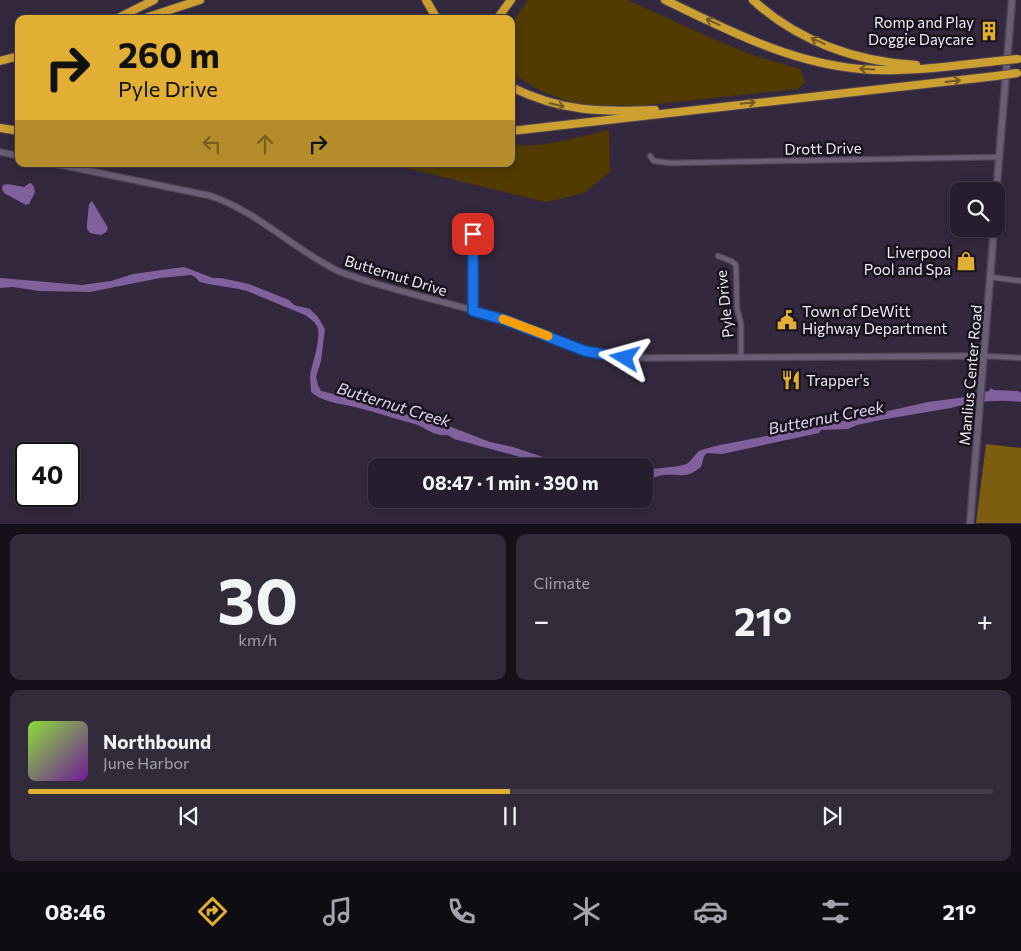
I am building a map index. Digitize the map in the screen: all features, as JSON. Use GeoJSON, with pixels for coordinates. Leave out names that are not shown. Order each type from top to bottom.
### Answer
{"type":"FeatureCollection","features":[{"type":"Feature","properties":{"kind":"highway"},"geometry":{"type":"LineString","coordinates":[[124,15],[154,0]]}},
{"type":"Feature","properties":{"kind":"highway"},"geometry":{"type":"LineString","coordinates":[[154,15],[200,0]]}},
{"type":"Feature","properties":{"kind":"highway"},"geometry":{"type":"LineString","coordinates":[[426,0],[435,15]]}},
{"type":"Feature","properties":{"kind":"highway"},"geometry":{"type":"LineString","coordinates":[[500,15],[511,0]]}},
{"type":"Feature","properties":{"kind":"highway"},"geometry":{"type":"LineString","coordinates":[[665,0],[764,46],[816,62],[862,69],[888,70],[1019,59]]}},
{"type":"Feature","properties":{"kind":"highway"},"geometry":{"type":"LineString","coordinates":[[753,0],[792,29],[852,55],[885,62],[950,66]]}},
{"type":"Feature","properties":{"kind":"highway"},"geometry":{"type":"LineString","coordinates":[[0,61],[15,57]]}},
{"type":"Feature","properties":{"kind":"highway"},"geometry":{"type":"LineString","coordinates":[[515,131],[699,108],[1019,73]]}},
{"type":"Feature","properties":{"kind":"highway"},"geometry":{"type":"LineString","coordinates":[[515,89],[550,104],[589,110],[613,112],[699,108]]}},
{"type":"Feature","properties":{"kind":"highway"},"geometry":{"type":"LineString","coordinates":[[0,128],[15,130]]}},
{"type":"Feature","properties":{"kind":"main road"},"geometry":{"type":"LineString","coordinates":[[997,182],[1012,0]]}},
{"type":"Feature","properties":{"kind":"main road","name":"Manlius Center Road"},"geometry":{"type":"LineString","coordinates":[[970,524],[993,237]]}},
{"type":"Feature","properties":{"kind":"street"},"geometry":{"type":"LineString","coordinates":[[0,152],[15,155]]}},
{"type":"Feature","properties":{"kind":"street","name":"Drott Drive"},"geometry":{"type":"LineString","coordinates":[[650,156],[654,161],[671,163],[1000,157]]}},
{"type":"Feature","properties":{"kind":"street","name":"Butternut Drive"},"geometry":{"type":"LineString","coordinates":[[71,167],[211,196],[229,202],[250,214],[318,261],[340,272],[505,320],[585,351],[607,356],[625,358],[984,356]]}},
{"type":"Feature","properties":{"kind":"street"},"geometry":{"type":"LineString","coordinates":[[473,234],[473,311]]}},
{"type":"Feature","properties":{"kind":"street","name":"Pyle Drive"},"geometry":{"type":"LineString","coordinates":[[718,256],[736,265],[737,308],[741,324],[741,357]]}},
{"type":"Feature","properties":{"kind":"street"},"geometry":{"type":"LineString","coordinates":[[990,277],[1021,281]]}},
{"type":"Feature","properties":{"kind":"street"},"geometry":{"type":"LineString","coordinates":[[984,356],[1021,358]]}},
{"type":"Feature","properties":{"kind":"shaded area"},"geometry":{"type":"Polygon","coordinates":[[[528,0],[627,0],[755,56],[800,69],[805,82],[798,89],[637,106],[616,105],[610,107],[573,103],[543,92],[515,75],[515,18],[528,0]]]}},
{"type":"Feature","properties":{"kind":"shaded area"},"geometry":{"type":"Polygon","coordinates":[[[609,130],[610,172],[584,193],[546,202],[406,167],[515,167],[515,144],[546,144],[609,130]]]}},
{"type":"Feature","properties":{"kind":"shaded area"},"geometry":{"type":"Polygon","coordinates":[[[31,183],[35,192],[29,204],[26,205],[4,193],[2,189],[3,185],[24,187],[31,183]]]}},
{"type":"Feature","properties":{"kind":"shaded area"},"geometry":{"type":"Polygon","coordinates":[[[92,201],[108,228],[101,235],[90,233],[87,229],[89,204],[92,201]]]}},
{"type":"Feature","properties":{"kind":"shaded area"},"geometry":{"type":"Polygon","coordinates":[[[184,267],[213,278],[249,284],[289,300],[294,305],[310,309],[318,317],[325,329],[321,361],[316,377],[321,391],[376,404],[441,426],[446,425],[490,442],[552,458],[524,458],[454,439],[448,435],[439,435],[415,424],[321,398],[311,392],[310,376],[318,337],[316,324],[305,315],[247,291],[200,282],[191,275],[160,278],[90,292],[39,291],[13,287],[0,288],[0,278],[82,285],[111,281],[133,274],[184,267]]]}},
{"type":"Feature","properties":{"kind":"shaded area"},"geometry":{"type":"Polygon","coordinates":[[[991,388],[994,390],[1018,391],[1021,393],[1021,402],[995,401],[968,404],[880,420],[848,429],[821,430],[819,433],[722,454],[707,453],[704,456],[701,467],[690,474],[665,475],[653,478],[653,469],[685,464],[699,451],[715,446],[989,391],[991,388]]]}},
{"type":"Feature","properties":{"kind":"shaded area"},"geometry":{"type":"Polygon","coordinates":[[[986,444],[1021,448],[1021,523],[976,523],[986,444]]]}},
{"type":"Feature","properties":{"kind":"slow traffic"},"geometry":{"type":"LineString","coordinates":[[503,319],[548,336]]}},
{"type":"Feature","properties":{"kind":"place","name":"Romp and Play Doggie Daycare"},"geometry":{"type":"Point","coordinates":[989,31]}},
{"type":"Feature","properties":{"kind":"place","name":"Liverpool Pool and Spa"},"geometry":{"type":"Point","coordinates":[966,261]}},
{"type":"Feature","properties":{"kind":"place","name":"Town of DeWitt Highway Department"},"geometry":{"type":"Point","coordinates":[787,320]}},
{"type":"Feature","properties":{"kind":"place","name":"Trapper's"},"geometry":{"type":"Point","coordinates":[791,380]}},
{"type":"Feature","properties":{"kind":"route"},"geometry":{"type":"LineString","coordinates":[[473,234],[473,311],[505,320],[585,351],[625,358]]}},
{"type":"Feature","properties":{"kind":"water label","name":"Butternut Creek"},"geometry":{"type":"Point","coordinates":[394,404]}},
{"type":"Feature","properties":{"kind":"water label","name":"Butternut Creek"},"geometry":{"type":"Point","coordinates":[826,417]}}]}
